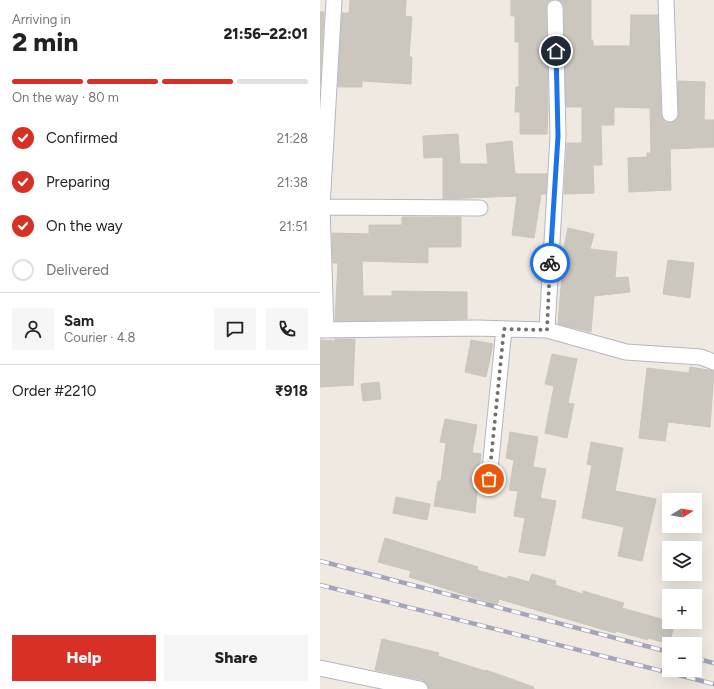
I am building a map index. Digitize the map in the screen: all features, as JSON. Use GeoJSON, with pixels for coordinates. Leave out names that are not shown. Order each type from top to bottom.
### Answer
{"type":"FeatureCollection","features":[{"type":"Feature","properties":{"kind":"street"},"geometry":{"type":"LineString","coordinates":[[666,0],[670,114]]}},
{"type":"Feature","properties":{"kind":"street"},"geometry":{"type":"LineString","coordinates":[[329,7],[322,174],[323,330],[547,330],[626,352],[701,357],[714,362]]}},
{"type":"Feature","properties":{"kind":"street"},"geometry":{"type":"LineString","coordinates":[[547,330],[558,136],[555,8]]}},
{"type":"Feature","properties":{"kind":"street"},"geometry":{"type":"LineString","coordinates":[[322,207],[480,208]]}},
{"type":"Feature","properties":{"kind":"street"},"geometry":{"type":"LineString","coordinates":[[489,479],[504,329]]}},
{"type":"Feature","properties":{"kind":"street"},"geometry":{"type":"LineString","coordinates":[[320,668],[420,689]]}},
{"type":"Feature","properties":{"kind":"building"},"geometry":{"type":"Polygon","coordinates":[[[350,0],[406,0],[405,16],[412,17],[409,57],[412,57],[411,84],[362,81],[362,87],[338,87],[342,13],[349,13],[350,0]]]}},
{"type":"Feature","properties":{"kind":"building"},"geometry":{"type":"Polygon","coordinates":[[[511,0],[551,0],[547,3],[546,8],[548,107],[547,134],[520,134],[520,112],[515,112],[516,87],[519,87],[519,42],[515,42],[515,16],[511,16],[511,0]]]}},
{"type":"Feature","properties":{"kind":"building"},"geometry":{"type":"Polygon","coordinates":[[[559,0],[591,0],[591,40],[593,40],[593,46],[630,46],[631,15],[658,15],[661,114],[665,122],[671,123],[678,118],[678,81],[705,82],[704,120],[714,120],[714,147],[670,149],[671,190],[629,192],[628,158],[647,157],[647,153],[651,153],[650,108],[614,107],[614,125],[601,125],[602,165],[593,165],[594,193],[564,194],[567,143],[582,143],[582,107],[566,107],[564,8],[559,0]]]}},
{"type":"Feature","properties":{"kind":"building"},"geometry":{"type":"Polygon","coordinates":[[[320,12],[324,12],[320,86],[320,12]]]}},
{"type":"Feature","properties":{"kind":"building"},"geometry":{"type":"Polygon","coordinates":[[[458,134],[460,164],[488,164],[486,144],[512,141],[515,174],[547,174],[546,194],[541,194],[534,238],[512,235],[517,196],[443,199],[443,157],[424,158],[423,136],[458,134]]]}},
{"type":"Feature","properties":{"kind":"building"},"geometry":{"type":"Polygon","coordinates":[[[402,217],[461,217],[461,247],[428,247],[428,263],[362,261],[363,296],[392,296],[392,291],[467,292],[467,319],[335,321],[338,263],[333,263],[332,233],[369,234],[369,225],[402,225],[402,217]]]}},
{"type":"Feature","properties":{"kind":"building"},"geometry":{"type":"Polygon","coordinates":[[[568,228],[594,234],[590,249],[617,252],[615,278],[628,277],[630,292],[594,296],[591,332],[558,324],[563,262],[561,261],[568,228]]]}},
{"type":"Feature","properties":{"kind":"building"},"geometry":{"type":"Polygon","coordinates":[[[668,260],[694,263],[690,298],[663,294],[668,260]]]}},
{"type":"Feature","properties":{"kind":"building"},"geometry":{"type":"Polygon","coordinates":[[[335,339],[355,339],[353,385],[320,387],[320,340],[335,341],[335,339]]]}},
{"type":"Feature","properties":{"kind":"building"},"geometry":{"type":"Polygon","coordinates":[[[471,340],[493,344],[486,377],[465,372],[471,340]]]}},
{"type":"Feature","properties":{"kind":"building"},"geometry":{"type":"Polygon","coordinates":[[[552,354],[577,359],[568,403],[574,404],[567,438],[545,433],[554,386],[545,384],[552,354]]]}},
{"type":"Feature","properties":{"kind":"building"},"geometry":{"type":"Polygon","coordinates":[[[690,367],[714,371],[710,427],[668,422],[665,441],[639,438],[647,368],[689,373],[690,367]]]}},
{"type":"Feature","properties":{"kind":"building"},"geometry":{"type":"Polygon","coordinates":[[[379,382],[381,399],[363,401],[361,384],[379,382]]]}},
{"type":"Feature","properties":{"kind":"building"},"geometry":{"type":"Polygon","coordinates":[[[445,419],[477,425],[472,453],[481,454],[475,513],[434,506],[438,481],[441,481],[446,443],[440,442],[445,419]]]}},
{"type":"Feature","properties":{"kind":"building"},"geometry":{"type":"Polygon","coordinates":[[[510,432],[538,437],[533,467],[546,469],[540,498],[556,501],[545,556],[519,552],[525,518],[514,516],[518,491],[509,490],[514,460],[506,458],[510,432]]]}},
{"type":"Feature","properties":{"kind":"building"},"geometry":{"type":"Polygon","coordinates":[[[591,442],[623,448],[615,491],[656,499],[642,561],[618,556],[624,527],[582,518],[592,465],[587,464],[591,442]]]}},
{"type":"Feature","properties":{"kind":"building"},"geometry":{"type":"Polygon","coordinates":[[[396,497],[430,504],[427,520],[393,513],[396,497]]]}},
{"type":"Feature","properties":{"kind":"building"},"geometry":{"type":"Polygon","coordinates":[[[385,538],[478,567],[477,570],[508,579],[508,576],[529,582],[532,574],[556,581],[555,585],[583,594],[583,591],[624,603],[622,608],[662,619],[662,629],[673,629],[671,637],[662,637],[662,642],[648,638],[648,640],[616,631],[615,633],[499,599],[497,605],[409,577],[411,571],[378,562],[385,538]]]}},
{"type":"Feature","properties":{"kind":"building"},"geometry":{"type":"Polygon","coordinates":[[[382,639],[439,653],[438,656],[485,671],[486,670],[534,687],[534,689],[429,689],[426,683],[422,680],[375,670],[382,639]]]}},
{"type":"Feature","properties":{"kind":"railway"},"geometry":{"type":"LineString","coordinates":[[320,561],[662,650]]}},
{"type":"Feature","properties":{"kind":"railway"},"geometry":{"type":"LineString","coordinates":[[320,585],[714,684]]}},
{"type":"Feature","properties":{"kind":"railway"},"geometry":{"type":"LineString","coordinates":[[702,660],[714,663]]}},
{"type":"Feature","properties":{"kind":"way so far"},"geometry":{"type":"LineString","coordinates":[[489,479],[504,329],[547,330],[550,263]]}},
{"type":"Feature","properties":{"kind":"route"},"geometry":{"type":"LineString","coordinates":[[550,263],[558,136],[556,51]]}}]}
